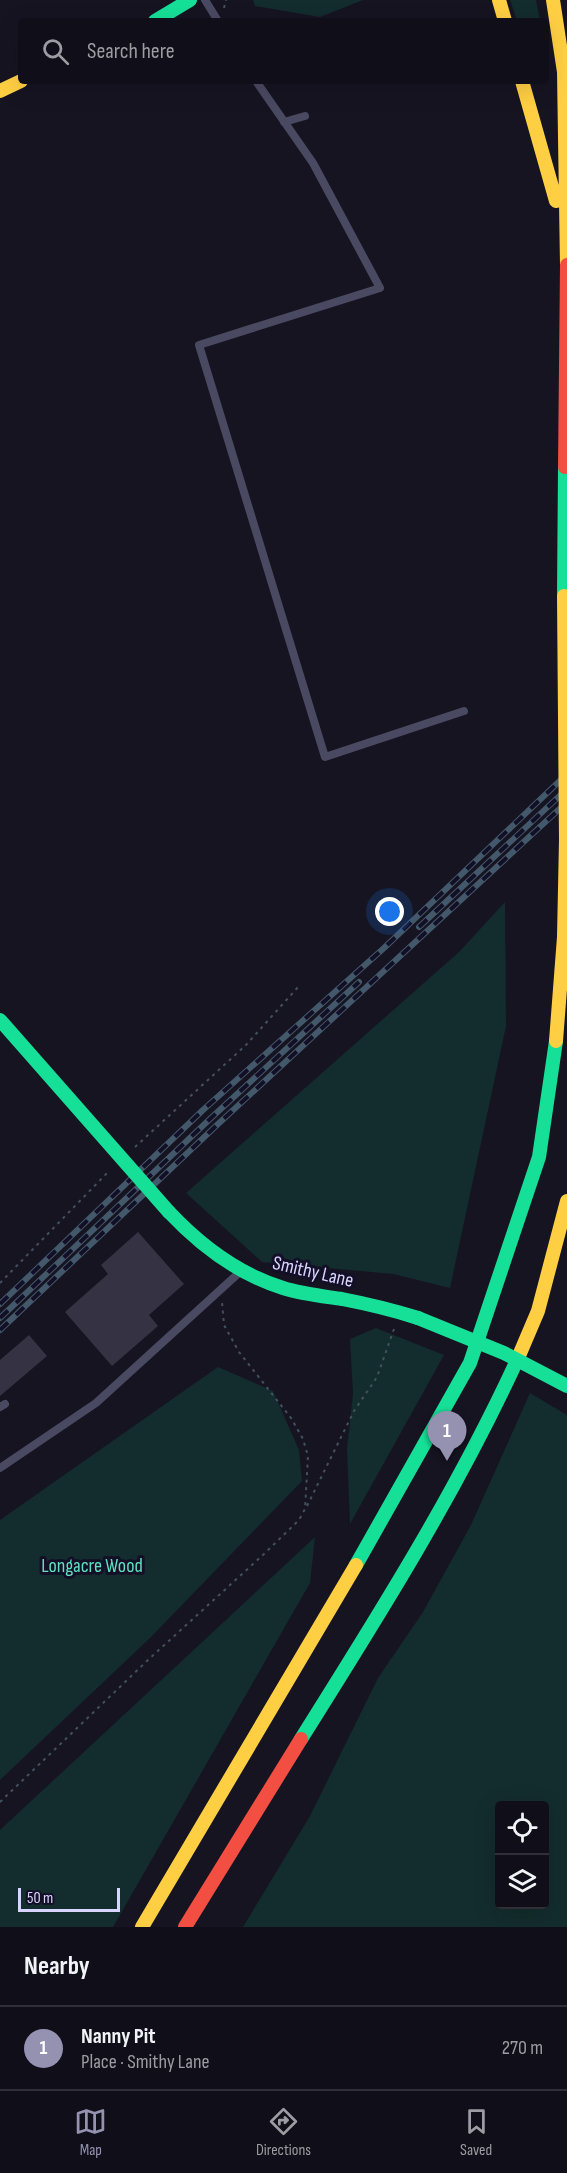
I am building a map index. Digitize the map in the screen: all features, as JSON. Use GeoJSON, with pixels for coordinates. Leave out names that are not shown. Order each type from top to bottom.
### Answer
{"type":"FeatureCollection","features":[{"type":"Feature","properties":{"kind":"main road"},"geometry":{"type":"LineString","coordinates":[[162,14],[190,0]]}},
{"type":"Feature","properties":{"kind":"main road"},"geometry":{"type":"LineString","coordinates":[[499,0],[504,18]]}},
{"type":"Feature","properties":{"kind":"main road"},"geometry":{"type":"LineString","coordinates":[[142,1927],[367,1546],[470,1363],[539,1157],[556,1046],[564,937],[566,829],[564,596],[567,238],[564,72],[553,0]]}},
{"type":"Feature","properties":{"kind":"main road"},"geometry":{"type":"LineString","coordinates":[[0,91],[18,82]]}},
{"type":"Feature","properties":{"kind":"main road"},"geometry":{"type":"LineString","coordinates":[[523,84],[567,238]]}},
{"type":"Feature","properties":{"kind":"main road","name":"Smithy Lane"},"geometry":{"type":"LineString","coordinates":[[0,1020],[169,1212],[201,1244],[242,1271],[285,1289],[400,1312],[418,1318],[504,1353],[567,1386]]}},
{"type":"Feature","properties":{"kind":"main road"},"geometry":{"type":"LineString","coordinates":[[185,1927],[256,1809],[358,1652],[453,1489],[533,1325],[567,1200]]}},
{"type":"Feature","properties":{"kind":"lane"},"geometry":{"type":"LineString","coordinates":[[205,0],[216,18]]}},
{"type":"Feature","properties":{"kind":"lane"},"geometry":{"type":"LineString","coordinates":[[258,84],[313,163],[380,288],[199,345],[325,757],[464,711]]}},
{"type":"Feature","properties":{"kind":"lane"},"geometry":{"type":"LineString","coordinates":[[284,122],[305,116]]}},
{"type":"Feature","properties":{"kind":"lane"},"geometry":{"type":"LineString","coordinates":[[0,1468],[96,1402],[242,1271]]}},
{"type":"Feature","properties":{"kind":"path"},"geometry":{"type":"LineString","coordinates":[[135,1147],[246,1045],[299,986]]}},
{"type":"Feature","properties":{"kind":"path"},"geometry":{"type":"LineString","coordinates":[[0,1283],[111,1169]]}},
{"type":"Feature","properties":{"kind":"path"},"geometry":{"type":"LineString","coordinates":[[220,1291],[225,1325],[239,1352],[291,1418],[303,1439],[308,1456],[305,1509]]}},
{"type":"Feature","properties":{"kind":"path"},"geometry":{"type":"LineString","coordinates":[[0,1802],[299,1520],[354,1411],[377,1377],[400,1312]]}},
{"type":"Feature","properties":{"kind":"green space"},"geometry":{"type":"Polygon","coordinates":[[[253,0],[363,0],[320,17],[255,6],[253,0]]]}},
{"type":"Feature","properties":{"kind":"green space"},"geometry":{"type":"Polygon","coordinates":[[[510,0],[536,0],[539,18],[516,18],[510,0]]]}},
{"type":"Feature","properties":{"kind":"green space"},"geometry":{"type":"Polygon","coordinates":[[[505,902],[506,1026],[450,1288],[393,1274],[262,1262],[186,1193],[459,952],[505,902]]]}},
{"type":"Feature","properties":{"kind":"green space"},"geometry":{"type":"Polygon","coordinates":[[[376,1328],[444,1355],[350,1524],[347,1448],[353,1394],[350,1339],[376,1328]]]}},
{"type":"Feature","properties":{"kind":"green space","name":"Longacre Wood"},"geometry":{"type":"Polygon","coordinates":[[[218,1367],[273,1391],[299,1450],[302,1481],[151,1637],[0,1780],[0,1520],[218,1367]]]}},
{"type":"Feature","properties":{"kind":"green space"},"geometry":{"type":"Polygon","coordinates":[[[530,1393],[567,1415],[567,1927],[243,1927],[310,1816],[378,1678],[423,1612],[471,1525],[530,1393]]]}},
{"type":"Feature","properties":{"kind":"green space"},"geometry":{"type":"Polygon","coordinates":[[[315,1537],[310,1583],[113,1927],[0,1927],[0,1830],[315,1537]]]}},
{"type":"Feature","properties":{"kind":"building"},"geometry":{"type":"Polygon","coordinates":[[[138,1232],[184,1284],[149,1315],[158,1326],[112,1366],[65,1312],[108,1274],[101,1265],[138,1232]]]}},
{"type":"Feature","properties":{"kind":"building"},"geometry":{"type":"Polygon","coordinates":[[[29,1335],[47,1356],[0,1396],[0,1360],[29,1335]]]}},
{"type":"Feature","properties":{"kind":"railway"},"geometry":{"type":"LineString","coordinates":[[0,1304],[203,1110],[384,948],[567,774]]}},
{"type":"Feature","properties":{"kind":"railway"},"geometry":{"type":"LineString","coordinates":[[419,927],[567,789]]}},
{"type":"Feature","properties":{"kind":"railway"},"geometry":{"type":"LineString","coordinates":[[0,1330],[217,1125],[567,802]]}},
{"type":"Feature","properties":{"kind":"railway"},"geometry":{"type":"LineString","coordinates":[[0,1318],[211,1118],[359,982]]}},
{"type":"Feature","properties":{"kind":"traffic: fast"},"geometry":{"type":"LineString","coordinates":[[160,18],[190,0]]}},
{"type":"Feature","properties":{"kind":"traffic: fast"},"geometry":{"type":"LineString","coordinates":[[564,596],[565,467]]}},
{"type":"Feature","properties":{"kind":"traffic: fast"},"geometry":{"type":"LineString","coordinates":[[0,1020],[169,1212]]}},
{"type":"Feature","properties":{"kind":"traffic: fast"},"geometry":{"type":"LineString","coordinates":[[356,1565],[470,1363],[539,1157],[556,1041]]}},
{"type":"Feature","properties":{"kind":"traffic: fast"},"geometry":{"type":"LineString","coordinates":[[169,1212],[221,1258],[266,1282],[297,1292],[361,1303],[418,1318]]}},
{"type":"Feature","properties":{"kind":"traffic: fast"},"geometry":{"type":"LineString","coordinates":[[418,1318],[504,1353],[567,1386]]}},
{"type":"Feature","properties":{"kind":"traffic: fast"},"geometry":{"type":"LineString","coordinates":[[301,1739],[416,1552],[469,1456],[518,1358]]}},
{"type":"Feature","properties":{"kind":"traffic: slow"},"geometry":{"type":"LineString","coordinates":[[499,0],[504,18]]}},
{"type":"Feature","properties":{"kind":"traffic: slow"},"geometry":{"type":"LineString","coordinates":[[553,0],[564,72],[567,265]]}},
{"type":"Feature","properties":{"kind":"traffic: slow"},"geometry":{"type":"LineString","coordinates":[[0,91],[18,82]]}},
{"type":"Feature","properties":{"kind":"traffic: slow"},"geometry":{"type":"LineString","coordinates":[[523,84],[556,201]]}},
{"type":"Feature","properties":{"kind":"traffic: slow"},"geometry":{"type":"LineString","coordinates":[[564,596],[566,840],[564,937]]}},
{"type":"Feature","properties":{"kind":"traffic: slow"},"geometry":{"type":"LineString","coordinates":[[556,1041],[564,937]]}},
{"type":"Feature","properties":{"kind":"traffic: slow"},"geometry":{"type":"LineString","coordinates":[[518,1358],[538,1311],[567,1201]]}},
{"type":"Feature","properties":{"kind":"traffic: slow"},"geometry":{"type":"LineString","coordinates":[[142,1927],[356,1565]]}},
{"type":"Feature","properties":{"kind":"traffic: jam"},"geometry":{"type":"LineString","coordinates":[[565,467],[567,265]]}},
{"type":"Feature","properties":{"kind":"traffic: jam"},"geometry":{"type":"LineString","coordinates":[[185,1927],[301,1739]]}},
{"type":"Feature","properties":{"kind":"place","name":"Nanny Pit"},"geometry":{"type":"Point","coordinates":[447,1461]}}]}
